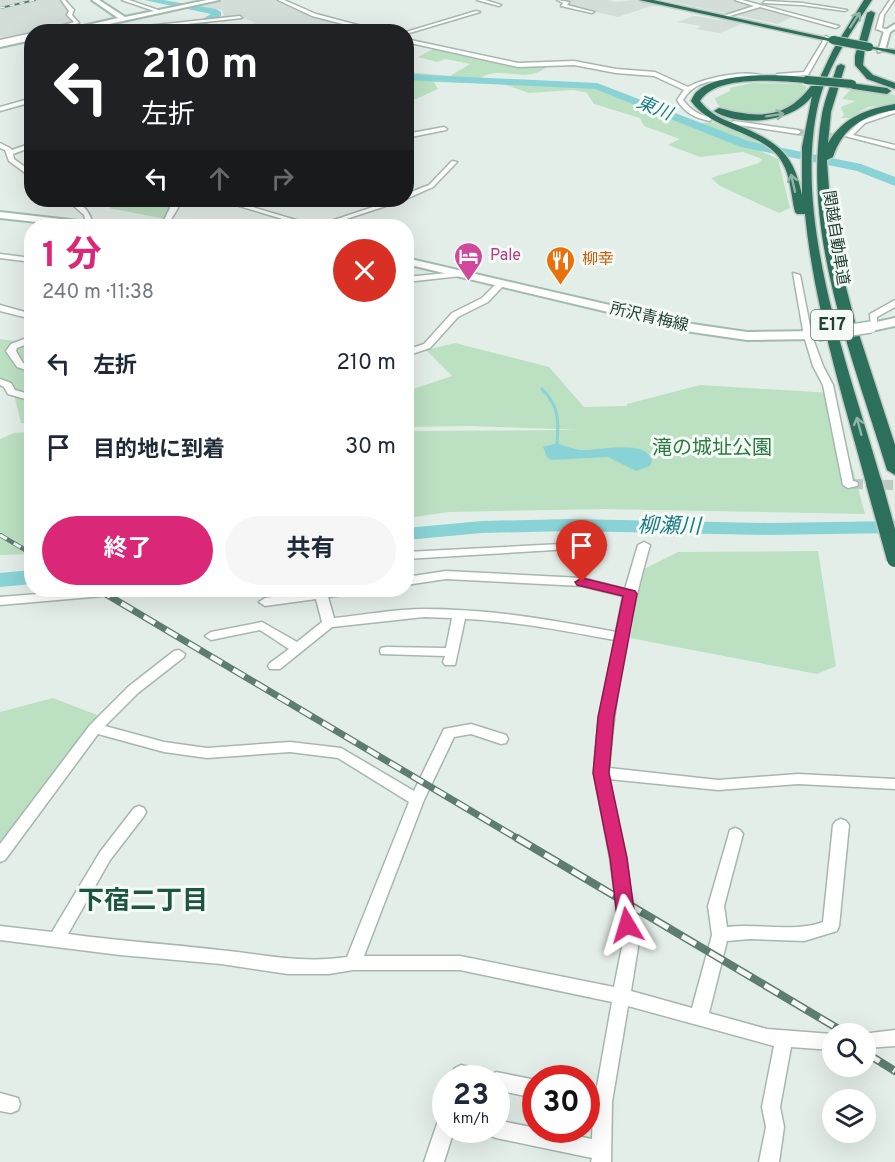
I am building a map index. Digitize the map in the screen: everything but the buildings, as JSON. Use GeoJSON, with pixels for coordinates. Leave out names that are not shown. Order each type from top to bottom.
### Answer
{"type":"FeatureCollection","features":[{"type":"Feature","properties":{"kind":"highway"},"geometry":{"type":"LineString","coordinates":[[643,0],[895,51]]}},
{"type":"Feature","properties":{"kind":"highway"},"geometry":{"type":"LineString","coordinates":[[653,0],[830,38]]}},
{"type":"Feature","properties":{"kind":"highway"},"geometry":{"type":"LineString","coordinates":[[872,7],[859,56],[859,65],[870,77],[895,90]]}},
{"type":"Feature","properties":{"kind":"highway","name":"関越自動車道"},"geometry":{"type":"LineString","coordinates":[[872,7],[832,58],[814,107],[807,158],[808,210],[836,340],[895,559]]}},
{"type":"Feature","properties":{"kind":"highway","name":"関越自動車道"},"geometry":{"type":"LineString","coordinates":[[872,7],[839,70],[827,108],[824,210],[845,307],[895,470]]}},
{"type":"Feature","properties":{"kind":"highway"},"geometry":{"type":"LineString","coordinates":[[807,81],[730,84],[711,91],[705,96],[705,100],[717,110],[734,115],[763,117],[788,112],[805,102],[832,58]]}},
{"type":"Feature","properties":{"kind":"highway"},"geometry":{"type":"LineString","coordinates":[[815,244],[801,210],[786,161],[772,146],[705,112],[697,104],[697,95],[713,85],[734,81],[807,81],[895,90]]}},
{"type":"Feature","properties":{"kind":"highway"},"geometry":{"type":"LineString","coordinates":[[824,161],[837,135],[848,123],[866,113],[895,106]]}},
{"type":"Feature","properties":{"kind":"street"},"geometry":{"type":"LineString","coordinates":[[63,0],[72,11],[69,15],[77,23],[73,24]]}},
{"type":"Feature","properties":{"kind":"street"},"geometry":{"type":"LineString","coordinates":[[95,0],[122,18]]}},
{"type":"Feature","properties":{"kind":"street"},"geometry":{"type":"LineString","coordinates":[[124,0],[159,11]]}},
{"type":"Feature","properties":{"kind":"street"},"geometry":{"type":"LineString","coordinates":[[93,24],[216,0]]}},
{"type":"Feature","properties":{"kind":"street"},"geometry":{"type":"LineString","coordinates":[[280,0],[314,15],[350,24]]}},
{"type":"Feature","properties":{"kind":"street"},"geometry":{"type":"LineString","coordinates":[[479,0],[499,5]]}},
{"type":"Feature","properties":{"kind":"street"},"geometry":{"type":"LineString","coordinates":[[559,0],[567,3],[563,5],[592,12]]}},
{"type":"Feature","properties":{"kind":"street"},"geometry":{"type":"LineString","coordinates":[[737,0],[836,26]]}},
{"type":"Feature","properties":{"kind":"street"},"geometry":{"type":"LineString","coordinates":[[710,119],[695,115],[682,104],[681,97],[688,89],[706,82],[729,78],[802,75],[830,38],[847,8],[749,0]]}},
{"type":"Feature","properties":{"kind":"street"},"geometry":{"type":"LineString","coordinates":[[887,31],[879,29],[892,0]]}},
{"type":"Feature","properties":{"kind":"street"},"geometry":{"type":"LineString","coordinates":[[728,16],[772,3]]}},
{"type":"Feature","properties":{"kind":"street"},"geometry":{"type":"LineString","coordinates":[[414,31],[478,12]]}},
{"type":"Feature","properties":{"kind":"street"},"geometry":{"type":"LineString","coordinates":[[171,24],[240,17]]}},
{"type":"Feature","properties":{"kind":"street"},"geometry":{"type":"LineString","coordinates":[[882,48],[887,31],[895,26]]}},
{"type":"Feature","properties":{"kind":"street"},"geometry":{"type":"LineString","coordinates":[[0,43],[24,38]]}},
{"type":"Feature","properties":{"kind":"street"},"geometry":{"type":"LineString","coordinates":[[414,42],[518,65],[574,63],[616,71],[655,74],[688,89]]}},
{"type":"Feature","properties":{"kind":"street"},"geometry":{"type":"LineString","coordinates":[[0,109],[24,102]]}},
{"type":"Feature","properties":{"kind":"street"},"geometry":{"type":"LineString","coordinates":[[895,111],[863,122],[848,136],[895,149]]}},
{"type":"Feature","properties":{"kind":"street"},"geometry":{"type":"LineString","coordinates":[[877,116],[895,121]]}},
{"type":"Feature","properties":{"kind":"street"},"geometry":{"type":"LineString","coordinates":[[734,123],[798,132]]}},
{"type":"Feature","properties":{"kind":"street"},"geometry":{"type":"LineString","coordinates":[[414,135],[444,129]]}},
{"type":"Feature","properties":{"kind":"street"},"geometry":{"type":"LineString","coordinates":[[840,138],[895,149]]}},
{"type":"Feature","properties":{"kind":"street"},"geometry":{"type":"LineString","coordinates":[[0,145],[10,153],[11,160],[24,170]]}},
{"type":"Feature","properties":{"kind":"street"},"geometry":{"type":"LineString","coordinates":[[10,153],[24,148]]}},
{"type":"Feature","properties":{"kind":"street"},"geometry":{"type":"LineString","coordinates":[[414,193],[431,186],[454,162]]}},
{"type":"Feature","properties":{"kind":"street"},"geometry":{"type":"LineString","coordinates":[[78,207],[87,214],[88,219]]}},
{"type":"Feature","properties":{"kind":"street"},"geometry":{"type":"LineString","coordinates":[[247,207],[288,219]]}},
{"type":"Feature","properties":{"kind":"street"},"geometry":{"type":"LineString","coordinates":[[341,219],[378,207]]}},
{"type":"Feature","properties":{"kind":"street"},"geometry":{"type":"LineString","coordinates":[[0,214],[38,219]]}},
{"type":"Feature","properties":{"kind":"street"},"geometry":{"type":"LineString","coordinates":[[0,256],[24,259]]}},
{"type":"Feature","properties":{"kind":"street","name":"所沢青梅線"},"geometry":{"type":"LineString","coordinates":[[414,263],[711,332],[747,336],[813,335],[895,322]]}},
{"type":"Feature","properties":{"kind":"street"},"geometry":{"type":"LineString","coordinates":[[414,279],[458,273]]}},
{"type":"Feature","properties":{"kind":"street"},"geometry":{"type":"LineString","coordinates":[[796,275],[813,335],[818,366],[828,385],[848,485],[853,484]]}},
{"type":"Feature","properties":{"kind":"street"},"geometry":{"type":"LineString","coordinates":[[414,350],[427,346],[455,315],[485,300],[501,284]]}},
{"type":"Feature","properties":{"kind":"street"},"geometry":{"type":"LineString","coordinates":[[873,326],[873,316],[895,303]]}},
{"type":"Feature","properties":{"kind":"street"},"geometry":{"type":"LineString","coordinates":[[0,308],[24,315]]}},
{"type":"Feature","properties":{"kind":"street"},"geometry":{"type":"LineString","coordinates":[[24,342],[14,346],[11,351],[20,365],[24,366]]}},
{"type":"Feature","properties":{"kind":"street"},"geometry":{"type":"LineString","coordinates":[[0,382],[8,385],[11,392],[24,396]]}},
{"type":"Feature","properties":{"kind":"street"},"geometry":{"type":"LineString","coordinates":[[414,556],[600,545]]}},
{"type":"Feature","properties":{"kind":"street"},"geometry":{"type":"LineString","coordinates":[[600,1081],[621,996],[630,947],[618,858],[601,773],[606,717],[630,594],[644,545]]}},
{"type":"Feature","properties":{"kind":"street"},"geometry":{"type":"LineString","coordinates":[[414,580],[446,575],[582,582],[630,594]]}},
{"type":"Feature","properties":{"kind":"street"},"geometry":{"type":"LineString","coordinates":[[0,601],[46,597]]}},
{"type":"Feature","properties":{"kind":"street"},"geometry":{"type":"LineString","coordinates":[[265,602],[300,597]]}},
{"type":"Feature","properties":{"kind":"street"},"geometry":{"type":"LineString","coordinates":[[322,597],[329,623]]}},
{"type":"Feature","properties":{"kind":"street"},"geometry":{"type":"LineString","coordinates":[[275,666],[329,623],[424,613],[557,625],[622,637]]}},
{"type":"Feature","properties":{"kind":"street"},"geometry":{"type":"LineString","coordinates":[[386,651],[451,657],[459,615]]}},
{"type":"Feature","properties":{"kind":"street"},"geometry":{"type":"LineString","coordinates":[[211,636],[262,626],[297,648]]}},
{"type":"Feature","properties":{"kind":"street"},"geometry":{"type":"LineString","coordinates":[[0,856],[95,728],[133,690],[179,654]]}},
{"type":"Feature","properties":{"kind":"street"},"geometry":{"type":"LineString","coordinates":[[95,728],[164,747],[207,753],[290,747],[341,753],[417,800]]}},
{"type":"Feature","properties":{"kind":"street"},"geometry":{"type":"LineString","coordinates":[[353,963],[417,800],[449,733],[471,729],[501,739]]}},
{"type":"Feature","properties":{"kind":"street"},"geometry":{"type":"LineString","coordinates":[[601,773],[718,785],[798,779],[895,784]]}},
{"type":"Feature","properties":{"kind":"street"},"geometry":{"type":"LineString","coordinates":[[57,940],[105,856],[139,812]]}},
{"type":"Feature","properties":{"kind":"street"},"geometry":{"type":"LineString","coordinates":[[720,934],[758,932],[788,936],[816,933],[831,926],[841,825]]}},
{"type":"Feature","properties":{"kind":"street"},"geometry":{"type":"LineString","coordinates":[[699,1016],[720,934],[716,906],[735,834]]}},
{"type":"Feature","properties":{"kind":"street"},"geometry":{"type":"LineString","coordinates":[[0,933],[221,957],[288,967],[329,967],[353,963],[460,963],[621,996],[699,1016],[767,1037],[822,1041]]}},
{"type":"Feature","properties":{"kind":"street"},"geometry":{"type":"LineString","coordinates":[[876,1039],[895,1038]]}},
{"type":"Feature","properties":{"kind":"street"},"geometry":{"type":"LineString","coordinates":[[769,1162],[775,1126],[771,1107],[784,1039]]}},
{"type":"Feature","properties":{"kind":"street"},"geometry":{"type":"LineString","coordinates":[[510,1133],[601,1156]]}},
{"type":"Feature","properties":{"kind":"street"},"geometry":{"type":"LineString","coordinates":[[434,1162],[440,1143]]}},
{"type":"Feature","properties":{"kind":"shaded area"},"geometry":{"type":"Polygon","coordinates":[[[0,0],[60,0],[69,11],[66,15],[75,22],[24,24],[24,34],[0,40],[0,0]]]}},
{"type":"Feature","properties":{"kind":"shaded area"},"geometry":{"type":"Polygon","coordinates":[[[224,0],[277,0],[303,13],[348,24],[251,24],[256,23],[239,16],[220,18],[224,15],[222,10],[196,6],[224,0]]]}},
{"type":"Feature","properties":{"kind":"shaded area"},"geometry":{"type":"Polygon","coordinates":[[[561,0],[616,2],[634,0],[664,6],[651,6],[618,17],[565,5],[569,3],[561,0]]]}},
{"type":"Feature","properties":{"kind":"shaded area"},"geometry":{"type":"Polygon","coordinates":[[[663,0],[735,0],[756,6],[729,14],[663,0]]]}},
{"type":"Feature","properties":{"kind":"shaded area"},"geometry":{"type":"Polygon","coordinates":[[[761,7],[794,16],[778,24],[735,15],[761,7]]]}},
{"type":"Feature","properties":{"kind":"shaded area"},"geometry":{"type":"Polygon","coordinates":[[[694,16],[744,23],[720,33],[696,29],[701,26],[677,22],[694,16]]]}},
{"type":"Feature","properties":{"kind":"green space"},"geometry":{"type":"Polygon","coordinates":[[[433,49],[519,66],[548,66],[539,72],[530,74],[495,73],[479,79],[596,86],[690,124],[711,122],[755,139],[759,145],[758,150],[778,159],[790,208],[779,213],[720,186],[711,178],[759,163],[762,159],[743,152],[700,157],[668,145],[680,139],[644,126],[640,118],[594,104],[587,93],[573,90],[529,93],[503,84],[434,82],[438,89],[414,99],[414,73],[450,76],[470,64],[446,59],[437,62],[418,57],[433,49]]]}},
{"type":"Feature","properties":{"kind":"green space"},"geometry":{"type":"Polygon","coordinates":[[[752,83],[806,86],[803,97],[793,106],[779,112],[746,115],[731,112],[720,106],[715,98],[730,91],[730,88],[752,83]]]}},
{"type":"Feature","properties":{"kind":"green space"},"geometry":{"type":"Polygon","coordinates":[[[852,88],[895,95],[895,104],[868,107],[850,118],[841,118],[844,115],[841,107],[856,101],[842,99],[852,88]]]}},
{"type":"Feature","properties":{"kind":"green space"},"geometry":{"type":"Polygon","coordinates":[[[111,207],[171,207],[165,219],[109,208],[111,207]]]}},
{"type":"Feature","properties":{"kind":"green space"},"geometry":{"type":"Polygon","coordinates":[[[0,339],[24,342],[24,423],[21,423],[11,382],[0,379],[0,339]]]}},
{"type":"Feature","properties":{"kind":"green space","name":"滝の城址公園"},"geometry":{"type":"Polygon","coordinates":[[[455,343],[549,367],[584,407],[627,406],[627,404],[700,385],[832,393],[865,514],[604,509],[449,512],[414,517],[414,431],[581,430],[470,426],[414,427],[414,389],[452,376],[426,350],[455,343]]]}},
{"type":"Feature","properties":{"kind":"green space"},"geometry":{"type":"Polygon","coordinates":[[[24,432],[24,554],[0,555],[0,439],[14,433],[24,432]]]}},
{"type":"Feature","properties":{"kind":"green space"},"geometry":{"type":"Polygon","coordinates":[[[818,551],[836,666],[817,674],[630,638],[642,570],[678,552],[818,551]]]}},
{"type":"Feature","properties":{"kind":"green space"},"geometry":{"type":"Polygon","coordinates":[[[53,698],[105,718],[0,856],[0,712],[53,698]]]}},
{"type":"Feature","properties":{"kind":"water"},"geometry":{"type":"Polygon","coordinates":[[[557,443],[581,450],[632,448],[648,454],[652,461],[650,466],[636,471],[608,457],[551,460],[547,457],[543,447],[557,443]]]}},
{"type":"Feature","properties":{"kind":"waterway","name":"東川"},"geometry":{"type":"LineString","coordinates":[[148,0],[216,12],[216,16],[201,24]]}},
{"type":"Feature","properties":{"kind":"waterway","name":"東川"},"geometry":{"type":"LineString","coordinates":[[414,77],[597,86],[745,144],[861,168],[895,182]]}},
{"type":"Feature","properties":{"kind":"waterway"},"geometry":{"type":"LineString","coordinates":[[542,389],[552,401],[557,414],[557,443]]}},
{"type":"Feature","properties":{"kind":"waterway","name":"柳瀬川"},"geometry":{"type":"LineString","coordinates":[[414,533],[482,527],[571,525],[769,529],[895,527]]}},
{"type":"Feature","properties":{"kind":"waterway","name":"柳瀬川"},"geometry":{"type":"LineString","coordinates":[[0,580],[24,578]]}},
{"type":"Feature","properties":{"kind":"tunnel"},"geometry":{"type":"LineString","coordinates":[[798,132],[840,138]]}},
{"type":"Feature","properties":{"kind":"tunnel"},"geometry":{"type":"LineString","coordinates":[[853,484],[895,485]]}},
{"type":"Feature","properties":{"kind":"railway"},"geometry":{"type":"LineString","coordinates":[[0,8],[35,0]]}},
{"type":"Feature","properties":{"kind":"railway"},"geometry":{"type":"LineString","coordinates":[[0,535],[24,549]]}},
{"type":"Feature","properties":{"kind":"railway"},"geometry":{"type":"LineString","coordinates":[[111,597],[520,840]]}},
{"type":"Feature","properties":{"kind":"railway"},"geometry":{"type":"LineString","coordinates":[[517,838],[828,1023]]}},
{"type":"Feature","properties":{"kind":"railway"},"geometry":{"type":"LineString","coordinates":[[876,1059],[895,1071]]}},
{"type":"Feature","properties":{"kind":"place","name":"Pale"},"geometry":{"type":"Point","coordinates":[469,282]}},
{"type":"Feature","properties":{"kind":"place","name":"柳幸"},"geometry":{"type":"Point","coordinates":[561,286]}},
{"type":"Feature","properties":{"kind":"district","name":"下宿二丁目"},"geometry":{"type":"Point","coordinates":[143,902]}},
{"type":"Feature","properties":{"kind":"route"},"geometry":{"type":"LineString","coordinates":[[582,582],[630,594],[606,717],[601,773],[618,858],[627,925]]}}]}
